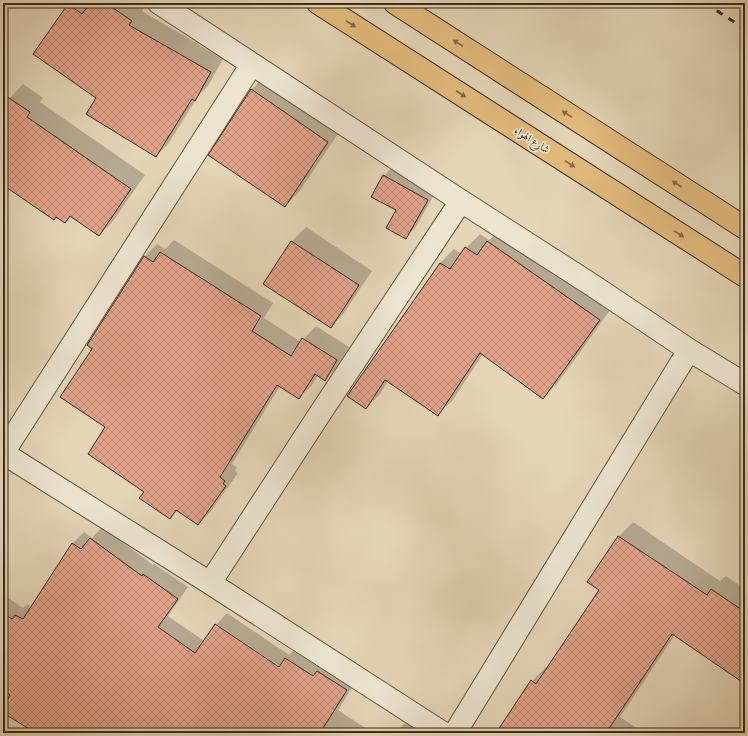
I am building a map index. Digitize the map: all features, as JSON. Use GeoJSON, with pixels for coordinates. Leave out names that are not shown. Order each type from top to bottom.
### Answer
{"type":"FeatureCollection","features":[{"type":"Feature","properties":{"kind":"highway","name":"شارع الهواء"},"geometry":{"type":"LineString","coordinates":[[318,3],[745,276]]}},
{"type":"Feature","properties":{"kind":"highway"},"geometry":{"type":"LineString","coordinates":[[395,3],[745,228]]}},
{"type":"Feature","properties":{"kind":"street"},"geometry":{"type":"LineString","coordinates":[[159,3],[592,285],[689,350],[745,384]]}},
{"type":"Feature","properties":{"kind":"street"},"geometry":{"type":"LineString","coordinates":[[252,64],[3,453],[210,583],[443,733]]}},
{"type":"Feature","properties":{"kind":"street"},"geometry":{"type":"LineString","coordinates":[[210,583],[461,201]]}},
{"type":"Feature","properties":{"kind":"street"},"geometry":{"type":"LineString","coordinates":[[455,733],[689,350]]}},
{"type":"Feature","properties":{"kind":"building"},"geometry":{"type":"Polygon","coordinates":[[[90,3],[106,3],[132,21],[129,25],[211,72],[195,101],[192,99],[156,157],[86,114],[96,98],[33,54],[68,4],[82,14],[90,3]]]}},
{"type":"Feature","properties":{"kind":"building"},"geometry":{"type":"Polygon","coordinates":[[[251,89],[328,142],[285,207],[208,155],[251,89]]]}},
{"type":"Feature","properties":{"kind":"building"},"geometry":{"type":"Polygon","coordinates":[[[3,94],[30,112],[27,117],[131,189],[99,236],[70,216],[65,223],[56,217],[54,220],[3,185],[3,94]]]}},
{"type":"Feature","properties":{"kind":"building"},"geometry":{"type":"Polygon","coordinates":[[[383,175],[428,200],[406,239],[386,228],[396,210],[371,197],[383,175]]]}},
{"type":"Feature","properties":{"kind":"building"},"geometry":{"type":"Polygon","coordinates":[[[291,241],[359,285],[331,328],[263,284],[291,241]]]}},
{"type":"Feature","properties":{"kind":"building"},"geometry":{"type":"Polygon","coordinates":[[[487,241],[600,320],[543,399],[480,353],[438,416],[385,380],[366,409],[347,396],[440,263],[450,269],[465,247],[477,255],[487,241]]]}},
{"type":"Feature","properties":{"kind":"building"},"geometry":{"type":"Polygon","coordinates":[[[160,252],[261,316],[252,331],[291,356],[302,338],[337,360],[325,381],[315,374],[299,399],[277,385],[220,477],[225,481],[223,484],[226,486],[198,525],[176,510],[170,519],[139,498],[144,492],[88,454],[105,427],[60,397],[92,349],[87,345],[144,256],[153,262],[160,252]]]}},
{"type":"Feature","properties":{"kind":"building"},"geometry":{"type":"Polygon","coordinates":[[[618,536],[707,595],[711,589],[745,612],[745,684],[672,634],[606,733],[496,733],[531,680],[536,684],[599,590],[587,582],[618,536]]]}},
{"type":"Feature","properties":{"kind":"building"},"geometry":{"type":"Polygon","coordinates":[[[90,538],[142,576],[143,574],[178,599],[158,627],[195,653],[215,624],[279,667],[285,658],[313,676],[317,671],[347,690],[320,733],[36,733],[3,713],[3,707],[10,695],[3,690],[3,613],[12,619],[15,615],[23,619],[72,543],[81,549],[90,538]]]}},
{"type":"Feature","properties":{"kind":"railway"},"geometry":{"type":"LineString","coordinates":[[705,3],[745,29]]}}]}
